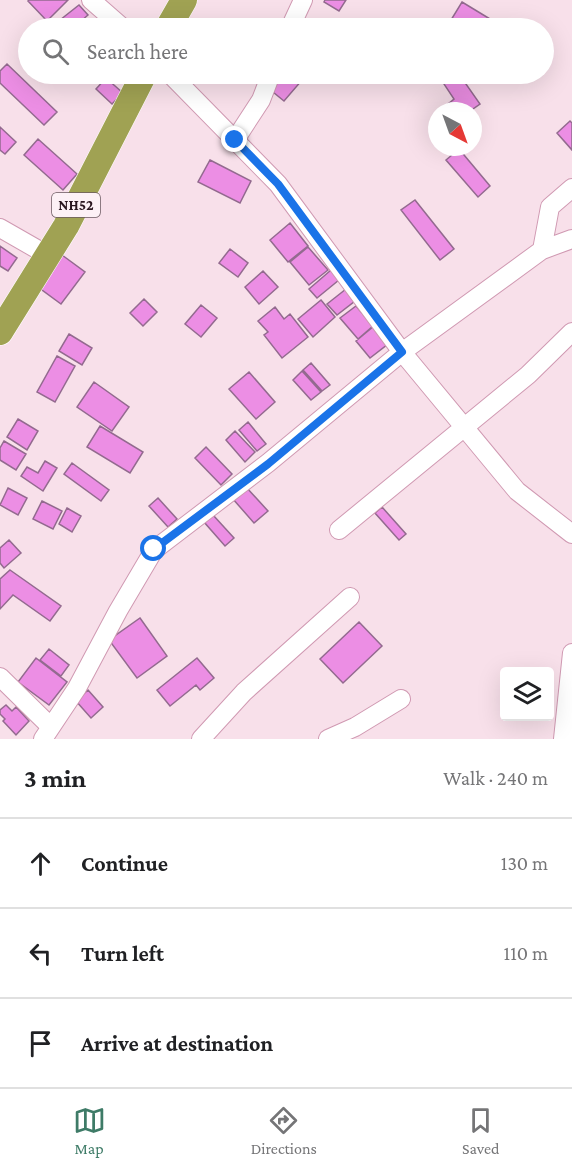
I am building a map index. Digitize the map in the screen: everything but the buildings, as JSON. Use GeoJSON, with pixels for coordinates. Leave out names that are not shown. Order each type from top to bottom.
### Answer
{"type":"FeatureCollection","features":[{"type":"Feature","properties":{"kind":"highway"},"geometry":{"type":"LineString","coordinates":[[174,18],[184,0]]}},
{"type":"Feature","properties":{"kind":"highway","name":"NH52"},"geometry":{"type":"LineString","coordinates":[[0,332],[49,256],[139,84]]}},
{"type":"Feature","properties":{"kind":"street"},"geometry":{"type":"LineString","coordinates":[[91,0],[112,18]]}},
{"type":"Feature","properties":{"kind":"street"},"geometry":{"type":"LineString","coordinates":[[295,18],[303,0]]}},
{"type":"Feature","properties":{"kind":"street"},"geometry":{"type":"LineString","coordinates":[[180,84],[278,184],[402,352],[517,491],[572,533]]}},
{"type":"Feature","properties":{"kind":"street"},"geometry":{"type":"LineString","coordinates":[[235,140],[261,100],[267,84]]}},
{"type":"Feature","properties":{"kind":"street"},"geometry":{"type":"LineString","coordinates":[[542,250],[550,207],[572,188]]}},
{"type":"Feature","properties":{"kind":"street"},"geometry":{"type":"LineString","coordinates":[[0,228],[49,256]]}},
{"type":"Feature","properties":{"kind":"street"},"geometry":{"type":"LineString","coordinates":[[0,677],[46,736],[77,688],[154,549],[268,464],[402,352],[542,250],[572,239]]}},
{"type":"Feature","properties":{"kind":"street"},"geometry":{"type":"LineString","coordinates":[[339,530],[528,375],[572,332]]}},
{"type":"Feature","properties":{"kind":"street"},"geometry":{"type":"LineString","coordinates":[[201,739],[244,692],[350,597]]}},
{"type":"Feature","properties":{"kind":"street"},"geometry":{"type":"LineString","coordinates":[[562,739],[572,652]]}},
{"type":"Feature","properties":{"kind":"street"},"geometry":{"type":"LineString","coordinates":[[328,739],[355,728],[401,699]]}},
{"type":"Feature","properties":{"kind":"route"},"geometry":{"type":"LineString","coordinates":[[154,549],[268,464],[402,352],[278,184],[235,140]]}}]}
